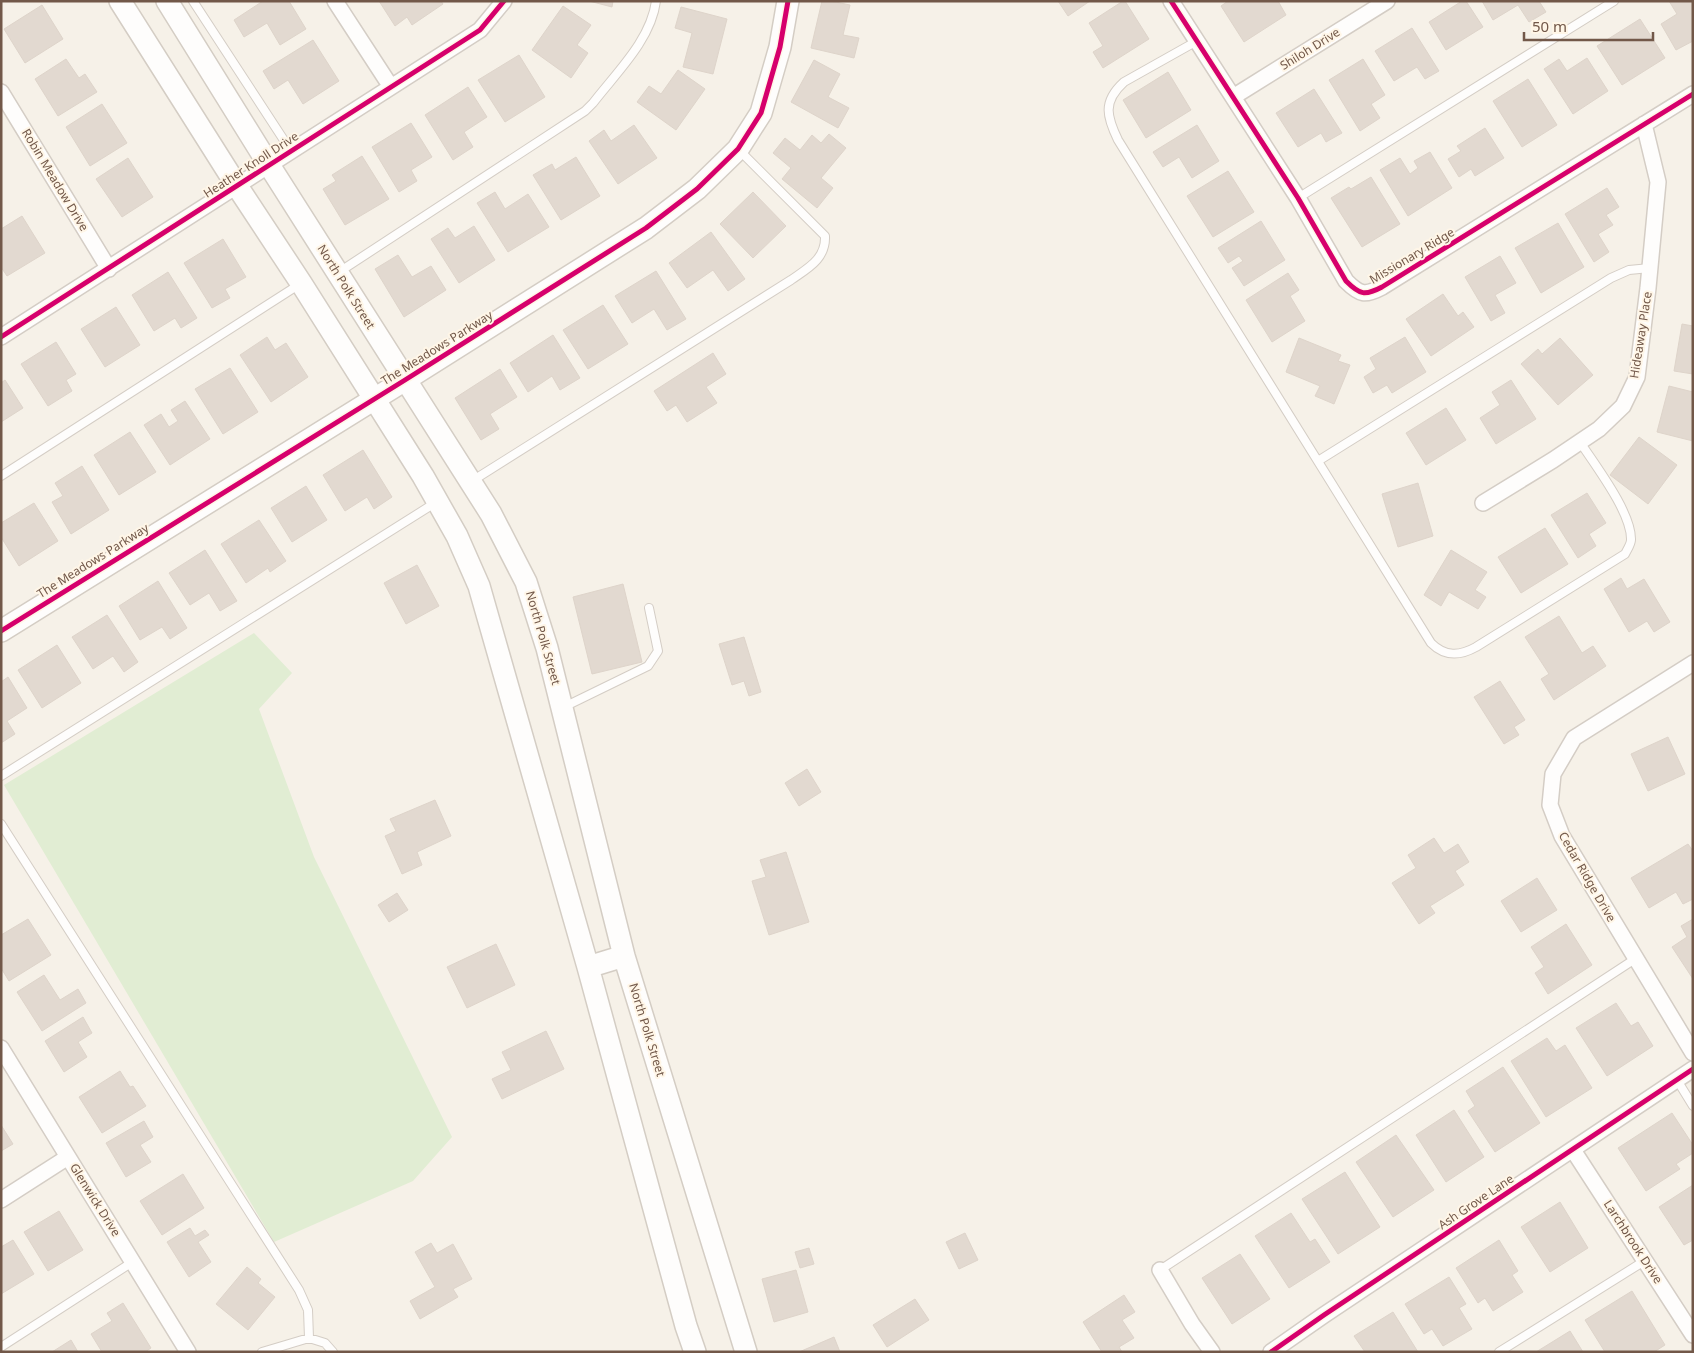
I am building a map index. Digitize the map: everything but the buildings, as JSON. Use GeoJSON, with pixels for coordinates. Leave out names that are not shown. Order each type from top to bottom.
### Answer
{"type":"FeatureCollection","features":[{"type":"Feature","properties":{"kind":"main road"},"geometry":{"type":"LineString","coordinates":[[120,1],[236,186],[301,283],[438,502],[457,536],[479,586],[588,967],[686,1326],[695,1352]]}},
{"type":"Feature","properties":{"kind":"main road","name":"North Polk Street"},"geometry":{"type":"LineString","coordinates":[[167,1],[337,273],[491,514],[526,582],[547,648],[624,956],[746,1352]]}},
{"type":"Feature","properties":{"kind":"main road","name":"The Meadows Parkway"},"geometry":{"type":"LineString","coordinates":[[1,631],[374,400],[646,228],[697,189],[738,149],[761,113],[780,47],[788,1]]}},
{"type":"Feature","properties":{"kind":"main road"},"geometry":{"type":"LineString","coordinates":[[588,967],[624,956]]}},
{"type":"Feature","properties":{"kind":"street"},"geometry":{"type":"LineString","coordinates":[[335,1],[391,87]]}},
{"type":"Feature","properties":{"kind":"street","name":"Heather Knoll Drive"},"geometry":{"type":"LineString","coordinates":[[1,337],[480,30],[504,1]]}},
{"type":"Feature","properties":{"kind":"street","name":"Missionary Ridge"},"geometry":{"type":"LineString","coordinates":[[1171,1],[1298,198],[1346,281],[1355,290],[1363,293],[1370,294],[1693,94]]}},
{"type":"Feature","properties":{"kind":"street","name":"Shiloh Drive"},"geometry":{"type":"LineString","coordinates":[[1234,97],[1387,1]]}},
{"type":"Feature","properties":{"kind":"street","name":"Robin Meadow Drive"},"geometry":{"type":"LineString","coordinates":[[1,92],[109,269]]}},
{"type":"Feature","properties":{"kind":"street","name":"Hideaway Place"},"geometry":{"type":"LineString","coordinates":[[1483,503],[1599,429],[1623,406],[1637,376],[1658,182],[1644,124]]}},
{"type":"Feature","properties":{"kind":"street","name":"Cedar Ridge Drive"},"geometry":{"type":"LineString","coordinates":[[1693,663],[1574,738],[1553,774],[1550,805],[1562,836],[1693,1053]]}},
{"type":"Feature","properties":{"kind":"street","name":"Glenwick Drive"},"geometry":{"type":"LineString","coordinates":[[1,1048],[134,1261],[188,1352]]}},
{"type":"Feature","properties":{"kind":"street","name":"Ash Grove Lane"},"geometry":{"type":"LineString","coordinates":[[1271,1352],[1693,1069]]}},
{"type":"Feature","properties":{"kind":"street","name":"Larchbrook Drive"},"geometry":{"type":"LineString","coordinates":[[1573,1150],[1693,1335]]}},
{"type":"Feature","properties":{"kind":"street"},"geometry":{"type":"LineString","coordinates":[[1,1200],[68,1157]]}},
{"type":"Feature","properties":{"kind":"street"},"geometry":{"type":"LineString","coordinates":[[1160,1270],[1192,1324],[1212,1352]]}},
{"type":"Feature","properties":{"kind":"lane"},"geometry":{"type":"LineString","coordinates":[[193,1],[291,151]]}},
{"type":"Feature","properties":{"kind":"lane"},"geometry":{"type":"LineString","coordinates":[[337,273],[585,110],[593,103],[636,48],[655,11],[656,1]]}},
{"type":"Feature","properties":{"kind":"lane"},"geometry":{"type":"LineString","coordinates":[[1298,198],[1614,1]]}},
{"type":"Feature","properties":{"kind":"lane"},"geometry":{"type":"LineString","coordinates":[[1197,41],[1124,82],[1117,88],[1107,111],[1110,123],[1118,140],[1431,643],[1437,649],[1446,653],[1456,654],[1476,647],[1625,554],[1632,541],[1622,508],[1580,442]]}},
{"type":"Feature","properties":{"kind":"lane"},"geometry":{"type":"LineString","coordinates":[[471,482],[791,280],[819,258],[826,247],[825,236],[738,149]]}},
{"type":"Feature","properties":{"kind":"lane"},"geometry":{"type":"LineString","coordinates":[[1318,461],[1611,278],[1629,270],[1650,268]]}},
{"type":"Feature","properties":{"kind":"lane"},"geometry":{"type":"LineString","coordinates":[[1,476],[301,283]]}},
{"type":"Feature","properties":{"kind":"lane"},"geometry":{"type":"LineString","coordinates":[[1,776],[438,502]]}},
{"type":"Feature","properties":{"kind":"lane"},"geometry":{"type":"LineString","coordinates":[[562,708],[648,666],[658,651],[650,608]]}},
{"type":"Feature","properties":{"kind":"lane"},"geometry":{"type":"LineString","coordinates":[[1,824],[299,1290],[308,1310],[309,1338]]}},
{"type":"Feature","properties":{"kind":"lane"},"geometry":{"type":"LineString","coordinates":[[1160,1270],[1635,959]]}},
{"type":"Feature","properties":{"kind":"lane"},"geometry":{"type":"LineString","coordinates":[[1677,1080],[1693,1106]]}},
{"type":"Feature","properties":{"kind":"lane"},"geometry":{"type":"LineString","coordinates":[[1499,1352],[1646,1260]]}},
{"type":"Feature","properties":{"kind":"lane"},"geometry":{"type":"LineString","coordinates":[[1,1347],[134,1261]]}},
{"type":"Feature","properties":{"kind":"lane"},"geometry":{"type":"LineString","coordinates":[[262,1352],[309,1338],[326,1343],[333,1352]]}},
{"type":"Feature","properties":{"kind":"green space"},"geometry":{"type":"Polygon","coordinates":[[[254,633],[292,673],[259,709],[314,857],[452,1137],[413,1181],[274,1242],[4,785],[254,633]]]}},
{"type":"Feature","properties":{"kind":"cycle path"},"geometry":{"type":"LineString","coordinates":[[1,337],[480,30],[504,1]]}},
{"type":"Feature","properties":{"kind":"cycle path"},"geometry":{"type":"LineString","coordinates":[[1,631],[646,228],[697,189],[738,149],[761,113],[780,47],[788,1]]}},
{"type":"Feature","properties":{"kind":"cycle path"},"geometry":{"type":"LineString","coordinates":[[1171,1],[1298,198],[1346,281],[1363,293],[1382,287],[1693,94]]}},
{"type":"Feature","properties":{"kind":"cycle path"},"geometry":{"type":"LineString","coordinates":[[1271,1352],[1693,1069]]}}]}
